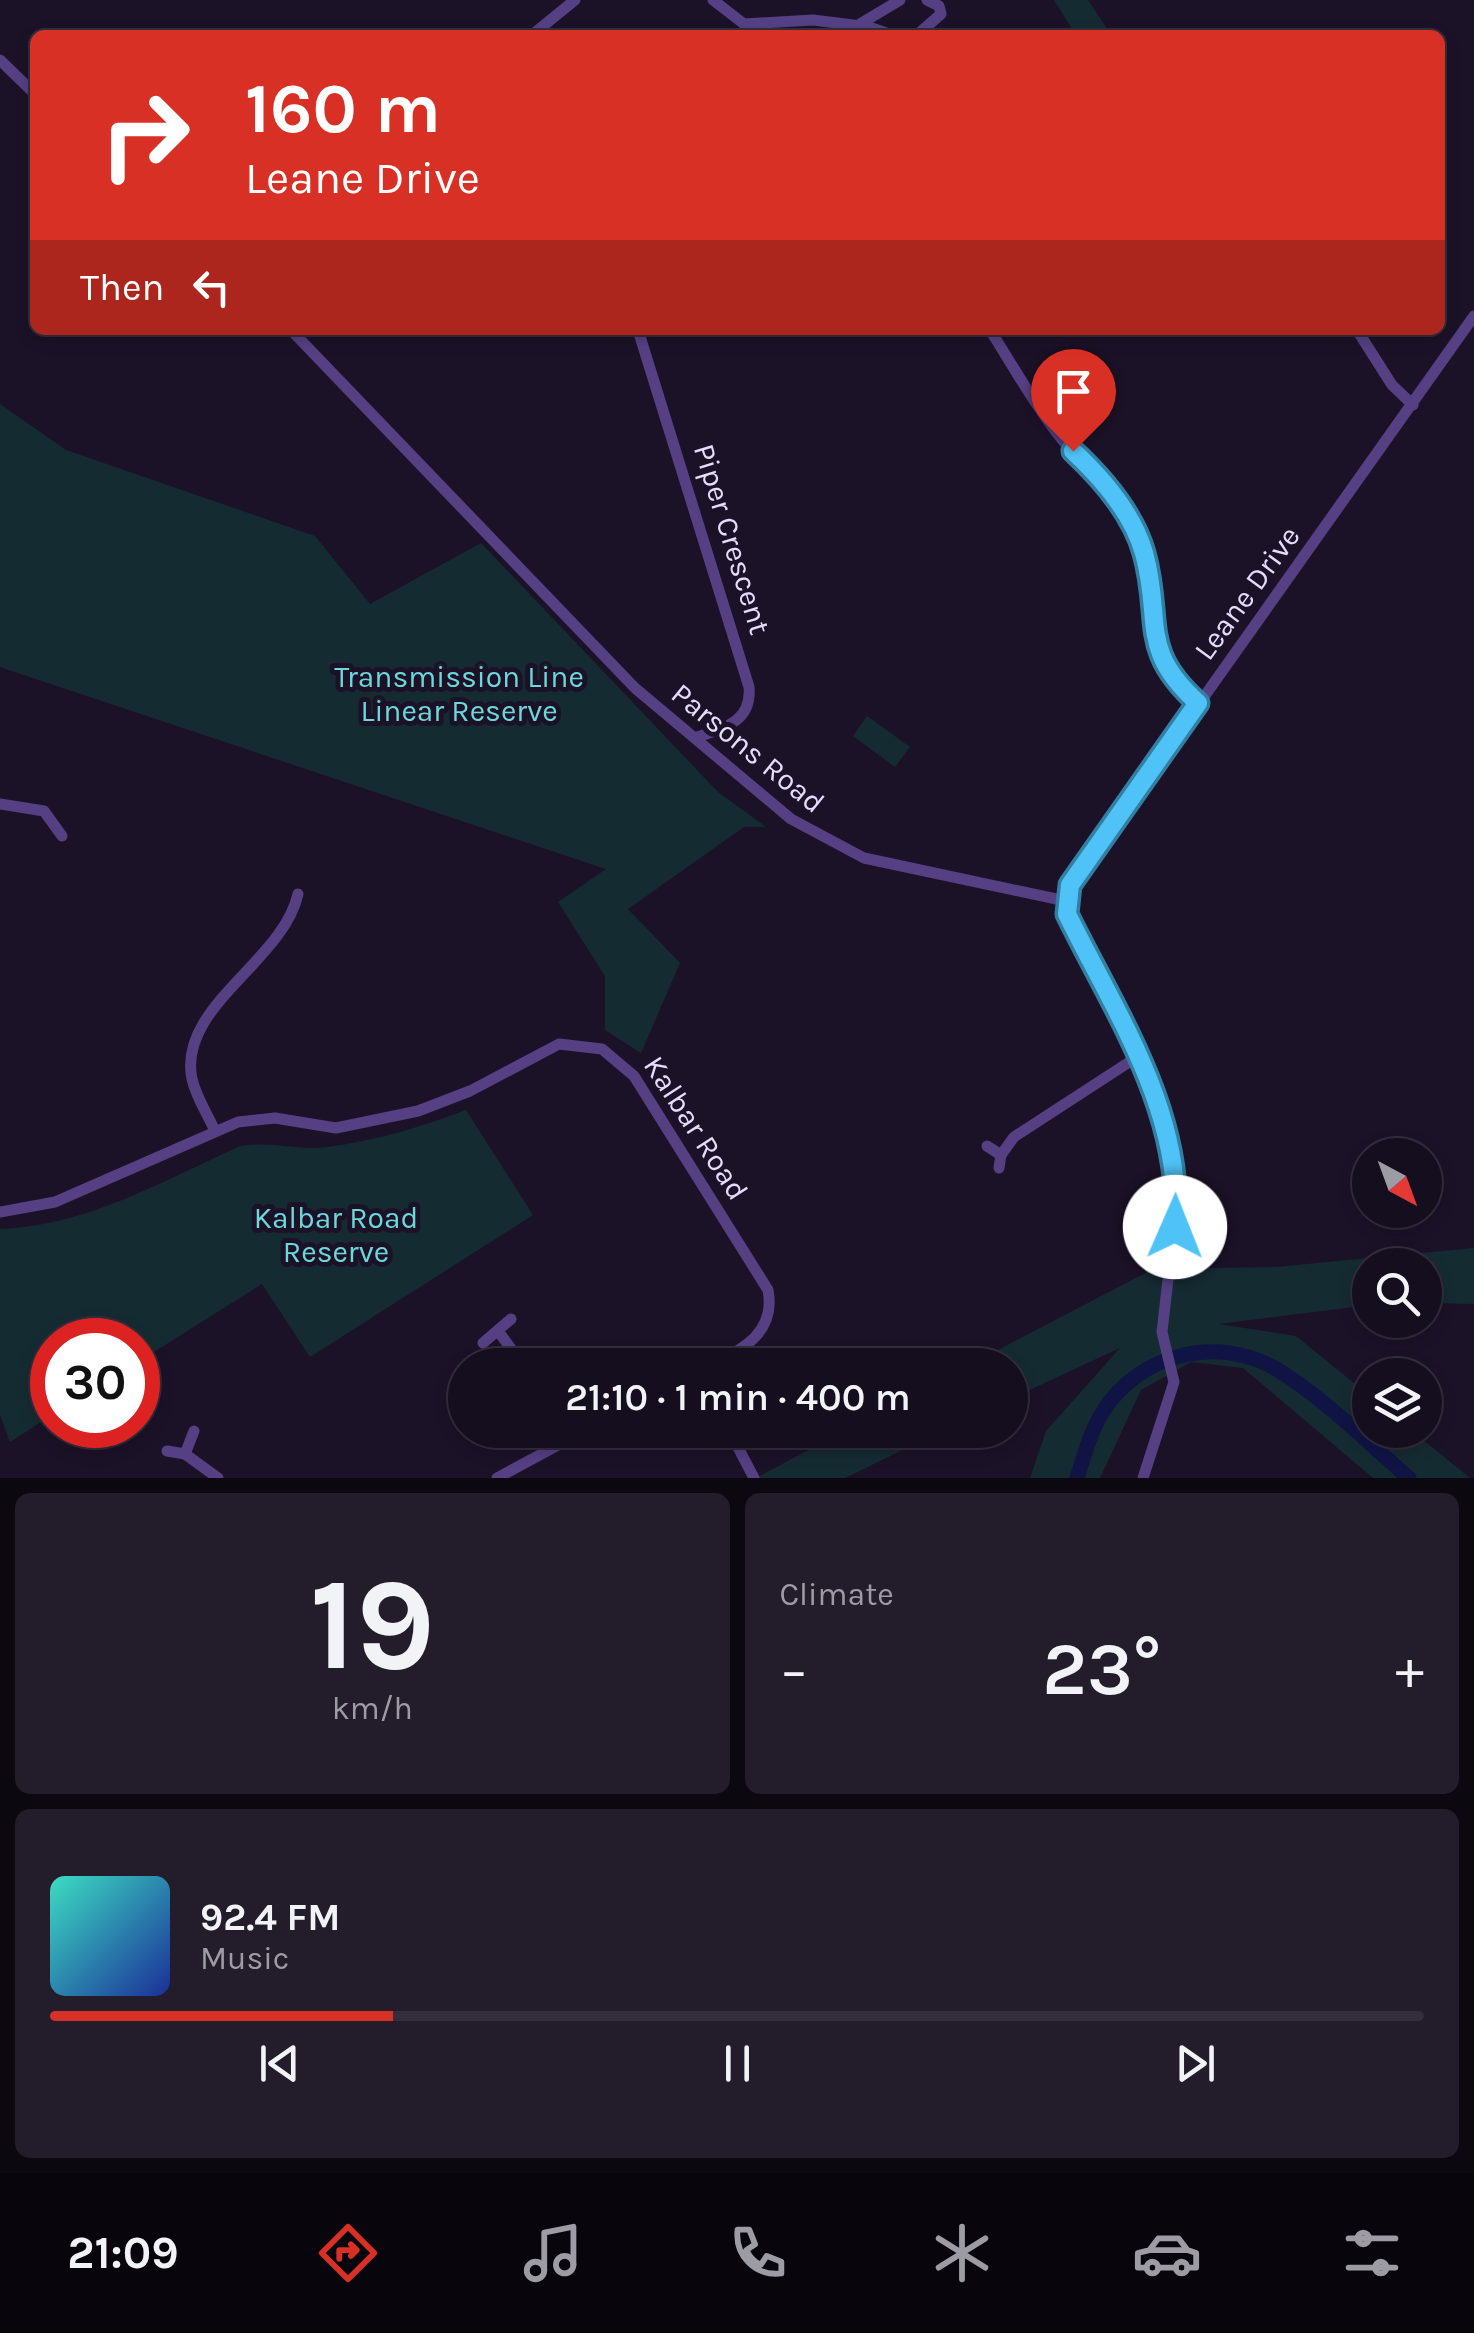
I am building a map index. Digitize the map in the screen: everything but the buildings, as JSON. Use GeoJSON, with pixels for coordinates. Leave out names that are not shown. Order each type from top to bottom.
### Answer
{"type":"FeatureCollection","features":[{"type":"Feature","properties":{"kind":"street"},"geometry":{"type":"LineString","coordinates":[[538,30],[576,0]]}},
{"type":"Feature","properties":{"kind":"street"},"geometry":{"type":"LineString","coordinates":[[713,0],[744,24],[802,20],[872,30]]}},
{"type":"Feature","properties":{"kind":"street"},"geometry":{"type":"LineString","coordinates":[[856,26],[900,0]]}},
{"type":"Feature","properties":{"kind":"street"},"geometry":{"type":"LineString","coordinates":[[923,30],[941,14],[939,6],[927,0]]}},
{"type":"Feature","properties":{"kind":"street"},"geometry":{"type":"LineString","coordinates":[[0,60],[30,89]]}},
{"type":"Feature","properties":{"kind":"street","name":"Leane Drive"},"geometry":{"type":"LineString","coordinates":[[1066,901],[1070,885],[1474,316]]}},
{"type":"Feature","properties":{"kind":"street","name":"Parsons Road"},"geometry":{"type":"LineString","coordinates":[[296,335],[623,676],[775,808],[843,850],[882,863],[1066,901]]}},
{"type":"Feature","properties":{"kind":"street","name":"Piper Crescent"},"geometry":{"type":"LineString","coordinates":[[640,335],[750,688],[748,708],[737,722],[697,737]]}},
{"type":"Feature","properties":{"kind":"street"},"geometry":{"type":"LineString","coordinates":[[993,335],[1056,433],[1100,478],[1130,523],[1144,554],[1163,664],[1198,703]]}},
{"type":"Feature","properties":{"kind":"street"},"geometry":{"type":"LineString","coordinates":[[1360,335],[1397,391],[1412,405]]}},
{"type":"Feature","properties":{"kind":"street"},"geometry":{"type":"LineString","coordinates":[[0,804],[44,812],[55,821],[62,836]]}},
{"type":"Feature","properties":{"kind":"street"},"geometry":{"type":"LineString","coordinates":[[214,1129],[192,1080],[194,1043],[204,1022],[286,927],[298,894]]}},
{"type":"Feature","properties":{"kind":"street"},"geometry":{"type":"LineString","coordinates":[[1066,901],[1067,914],[1138,1057],[1168,1135],[1176,1180],[1163,1313],[1172,1394],[1143,1478]]}},
{"type":"Feature","properties":{"kind":"street","name":"Kalbar Road"},"geometry":{"type":"LineString","coordinates":[[0,1212],[66,1198],[214,1129],[262,1118],[336,1128],[398,1116],[470,1091],[548,1047],[570,1042],[602,1048],[620,1060],[642,1087],[768,1290],[768,1318],[758,1336],[739,1348]]}},
{"type":"Feature","properties":{"kind":"street"},"geometry":{"type":"LineString","coordinates":[[987,1146],[1000,1161],[1014,1136],[1138,1057]]}},
{"type":"Feature","properties":{"kind":"street"},"geometry":{"type":"LineString","coordinates":[[483,1344],[511,1319]]}},
{"type":"Feature","properties":{"kind":"street"},"geometry":{"type":"LineString","coordinates":[[498,1331],[510,1348]]}},
{"type":"Feature","properties":{"kind":"street"},"geometry":{"type":"LineString","coordinates":[[185,1454],[194,1432]]}},
{"type":"Feature","properties":{"kind":"street"},"geometry":{"type":"LineString","coordinates":[[497,1478],[545,1448]]}},
{"type":"Feature","properties":{"kind":"street"},"geometry":{"type":"LineString","coordinates":[[738,1448],[754,1478]]}},
{"type":"Feature","properties":{"kind":"street"},"geometry":{"type":"LineString","coordinates":[[167,1452],[185,1454],[218,1478]]}},
{"type":"Feature","properties":{"kind":"green space"},"geometry":{"type":"Polygon","coordinates":[[[1054,0],[1088,0],[1108,30],[1073,30],[1054,0]]]}},
{"type":"Feature","properties":{"kind":"green space","name":"Transmission Line Linear Reserve"},"geometry":{"type":"Polygon","coordinates":[[[0,404],[66,450],[315,536],[370,604],[481,543],[718,792],[766,827],[744,827],[628,909],[680,963],[641,1053],[605,1030],[605,976],[558,902],[606,869],[0,667],[0,404]]]}},
{"type":"Feature","properties":{"kind":"green space"},"geometry":{"type":"Polygon","coordinates":[[[867,716],[910,747],[895,767],[853,736],[867,716]]]}},
{"type":"Feature","properties":{"kind":"green space","name":"Kalbar Road Reserve"},"geometry":{"type":"Polygon","coordinates":[[[466,1110],[533,1215],[310,1357],[262,1284],[160,1348],[160,1318],[30,1318],[30,1429],[10,1442],[0,1415],[0,1229],[63,1220],[93,1211],[240,1146],[316,1148],[398,1133],[466,1110]]]}},
{"type":"Feature","properties":{"kind":"green space"},"geometry":{"type":"Polygon","coordinates":[[[1474,1248],[1474,1304],[1442,1303],[1442,1251],[1474,1248]]]}},
{"type":"Feature","properties":{"kind":"green space"},"geometry":{"type":"Polygon","coordinates":[[[1352,1260],[1352,1307],[1219,1324],[1296,1336],[1352,1381],[1352,1448],[1433,1448],[1470,1478],[1373,1478],[1243,1368],[1191,1362],[1141,1390],[1100,1478],[1030,1478],[1046,1431],[1120,1348],[1028,1391],[1028,1348],[1002,1348],[1153,1269],[1276,1267],[1352,1260]]]}},
{"type":"Feature","properties":{"kind":"green space"},"geometry":{"type":"Polygon","coordinates":[[[812,1448],[907,1448],[845,1478],[756,1478],[812,1448]]]}},
{"type":"Feature","properties":{"kind":"waterway"},"geometry":{"type":"LineString","coordinates":[[1077,1478],[1094,1429],[1118,1392],[1158,1364],[1206,1352],[1255,1359],[1278,1370],[1329,1407],[1409,1478]]}},
{"type":"Feature","properties":{"kind":"route"},"geometry":{"type":"LineString","coordinates":[[1073,451],[1100,478],[1136,534],[1144,554],[1163,664],[1172,679],[1198,703],[1070,885],[1066,901],[1067,914],[1108,989],[1168,1135],[1176,1180],[1175,1227]]}}]}
